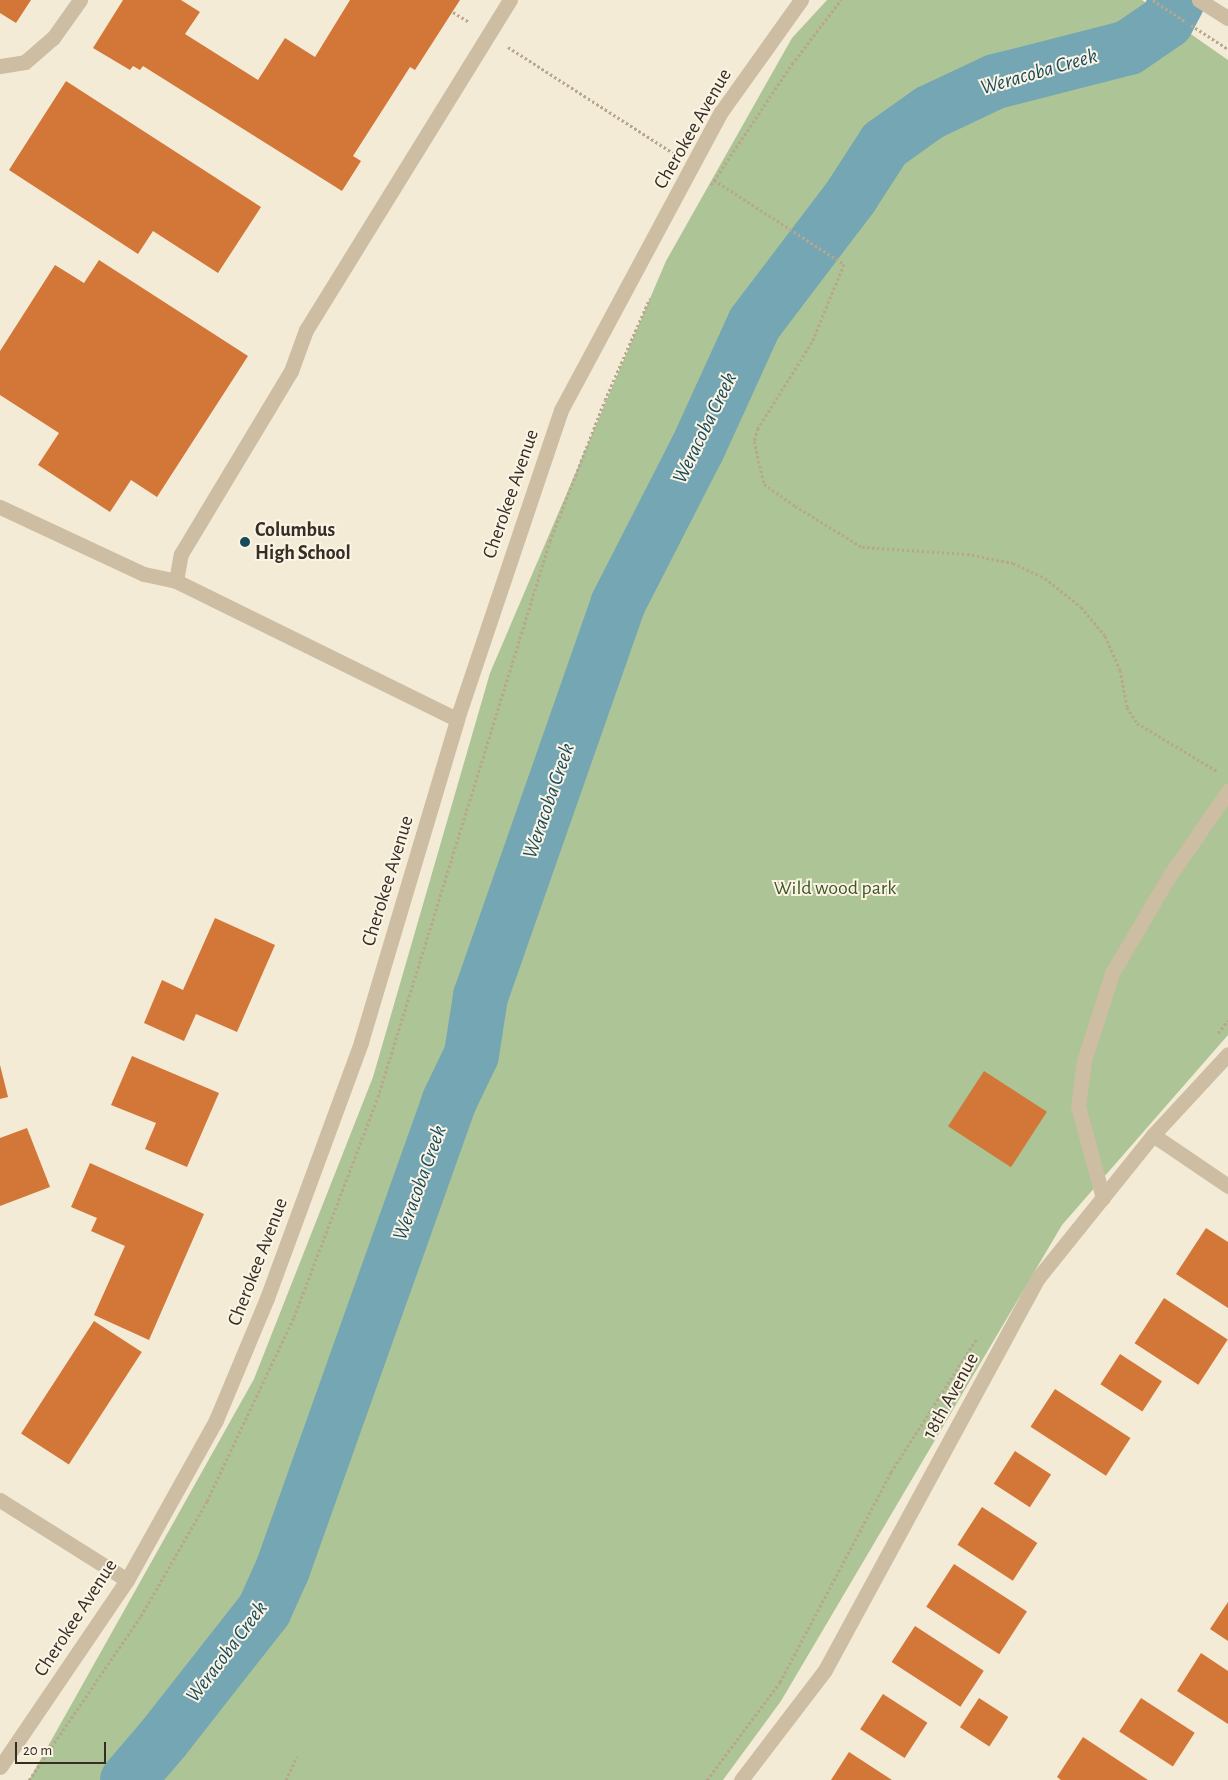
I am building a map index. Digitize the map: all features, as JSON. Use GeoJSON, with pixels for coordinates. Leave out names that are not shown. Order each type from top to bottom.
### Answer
{"type":"FeatureCollection","features":[{"type":"Feature","properties":{"kind":"street"},"geometry":{"type":"LineString","coordinates":[[0,66],[24,62],[53,38],[80,0]]}},
{"type":"Feature","properties":{"kind":"street"},"geometry":{"type":"LineString","coordinates":[[176,581],[181,554],[291,371],[306,330],[510,0]]}},
{"type":"Feature","properties":{"kind":"street","name":"Cherokee Avenue"},"geometry":{"type":"LineString","coordinates":[[0,1767],[127,1580],[216,1420],[268,1298],[361,1042],[457,719],[561,410],[721,112],[801,0]]}},
{"type":"Feature","properties":{"kind":"street"},"geometry":{"type":"LineString","coordinates":[[1199,0],[1228,18]]}},
{"type":"Feature","properties":{"kind":"street"},"geometry":{"type":"LineString","coordinates":[[0,507],[144,574],[176,581],[457,719]]}},
{"type":"Feature","properties":{"kind":"street"},"geometry":{"type":"LineString","coordinates":[[1103,1198],[1078,1106],[1084,1061],[1112,974],[1168,878],[1228,791]]}},
{"type":"Feature","properties":{"kind":"street","name":"18th Avenue"},"geometry":{"type":"LineString","coordinates":[[741,1780],[825,1670],[1038,1278],[1153,1135],[1228,1054]]}},
{"type":"Feature","properties":{"kind":"street"},"geometry":{"type":"LineString","coordinates":[[1153,1135],[1228,1186]]}},
{"type":"Feature","properties":{"kind":"street"},"geometry":{"type":"LineString","coordinates":[[0,1500],[127,1580]]}},
{"type":"Feature","properties":{"kind":"path"},"geometry":{"type":"LineString","coordinates":[[709,188],[792,64],[842,0]]}},
{"type":"Feature","properties":{"kind":"path"},"geometry":{"type":"LineString","coordinates":[[1153,0],[1228,49]]}},
{"type":"Feature","properties":{"kind":"path"},"geometry":{"type":"LineString","coordinates":[[453,12],[466,21]]}},
{"type":"Feature","properties":{"kind":"path"},"geometry":{"type":"LineString","coordinates":[[534,64],[844,264],[812,342],[758,428],[754,441],[764,484],[794,506],[862,547],[967,554],[1013,563],[1045,578],[1082,606],[1105,636],[1120,670],[1127,707],[1137,723],[1220,773]]}},
{"type":"Feature","properties":{"kind":"path"},"geometry":{"type":"LineString","coordinates":[[29,1780],[141,1616],[207,1501],[294,1317],[378,1097],[550,541],[605,400],[651,296]]}},
{"type":"Feature","properties":{"kind":"path"},"geometry":{"type":"LineString","coordinates":[[286,1780],[297,1756]]}},
{"type":"Feature","properties":{"kind":"green space","name":"Wild wood park"},"geometry":{"type":"Polygon","coordinates":[[[827,0],[1142,0],[1228,60],[1228,1035],[1062,1225],[781,1701],[723,1780],[29,1780],[254,1379],[373,1077],[490,673],[666,261],[792,38],[827,0]]]}},
{"type":"Feature","properties":{"kind":"building"},"geometry":{"type":"Polygon","coordinates":[[[0,0],[31,0],[16,23],[0,13],[0,0]]]}},
{"type":"Feature","properties":{"kind":"building"},"geometry":{"type":"Polygon","coordinates":[[[123,0],[181,0],[200,12],[185,34],[258,80],[285,38],[315,57],[350,0],[460,0],[415,70],[410,67],[353,156],[361,161],[342,191],[143,66],[140,70],[133,66],[130,70],[93,48],[123,0]]]}},
{"type":"Feature","properties":{"kind":"building"},"geometry":{"type":"Polygon","coordinates":[[[66,81],[261,207],[218,273],[153,231],[138,254],[9,170],[66,81]]]}},
{"type":"Feature","properties":{"kind":"building"},"geometry":{"type":"Polygon","coordinates":[[[99,260],[248,356],[157,497],[131,480],[110,512],[38,465],[59,433],[0,395],[0,351],[55,265],[84,283],[99,260]]]}},
{"type":"Feature","properties":{"kind":"building"},"geometry":{"type":"Polygon","coordinates":[[[215,918],[275,945],[237,1032],[196,1014],[184,1041],[144,1023],[162,980],[183,990],[215,918]]]}},
{"type":"Feature","properties":{"kind":"building"},"geometry":{"type":"Polygon","coordinates":[[[132,1056],[219,1093],[187,1167],[145,1149],[156,1123],[111,1105],[132,1056]]]}},
{"type":"Feature","properties":{"kind":"building"},"geometry":{"type":"Polygon","coordinates":[[[0,1065],[8,1097],[0,1099],[0,1065]]]}},
{"type":"Feature","properties":{"kind":"building"},"geometry":{"type":"Polygon","coordinates":[[[984,1071],[1047,1112],[1011,1167],[948,1126],[984,1071]]]}},
{"type":"Feature","properties":{"kind":"building"},"geometry":{"type":"Polygon","coordinates":[[[27,1128],[50,1187],[0,1206],[0,1138],[27,1128]]]}},
{"type":"Feature","properties":{"kind":"building"},"geometry":{"type":"Polygon","coordinates":[[[90,1163],[204,1214],[149,1340],[94,1315],[125,1246],[91,1231],[97,1218],[71,1207],[90,1163]]]}},
{"type":"Feature","properties":{"kind":"building"},"geometry":{"type":"Polygon","coordinates":[[[1206,1228],[1228,1242],[1228,1308],[1176,1274],[1206,1228]]]}},
{"type":"Feature","properties":{"kind":"building"},"geometry":{"type":"Polygon","coordinates":[[[1164,1298],[1228,1339],[1198,1385],[1135,1343],[1164,1298]]]}},
{"type":"Feature","properties":{"kind":"building"},"geometry":{"type":"Polygon","coordinates":[[[94,1321],[142,1352],[69,1464],[21,1433],[94,1321]]]}},
{"type":"Feature","properties":{"kind":"building"},"geometry":{"type":"Polygon","coordinates":[[[1120,1354],[1162,1381],[1142,1411],[1100,1384],[1120,1354]]]}},
{"type":"Feature","properties":{"kind":"building"},"geometry":{"type":"Polygon","coordinates":[[[1055,1389],[1130,1438],[1106,1476],[1030,1427],[1055,1389]]]}},
{"type":"Feature","properties":{"kind":"building"},"geometry":{"type":"Polygon","coordinates":[[[1015,1451],[1051,1474],[1030,1507],[994,1484],[1015,1451]]]}},
{"type":"Feature","properties":{"kind":"building"},"geometry":{"type":"Polygon","coordinates":[[[982,1507],[1037,1543],[1013,1581],[957,1545],[982,1507]]]}},
{"type":"Feature","properties":{"kind":"building"},"geometry":{"type":"Polygon","coordinates":[[[954,1564],[1027,1611],[999,1654],[926,1607],[954,1564]]]}},
{"type":"Feature","properties":{"kind":"building"},"geometry":{"type":"Polygon","coordinates":[[[1228,1602],[1228,1641],[1210,1629],[1228,1602]]]}},
{"type":"Feature","properties":{"kind":"building"},"geometry":{"type":"Polygon","coordinates":[[[915,1626],[984,1671],[960,1707],[892,1662],[915,1626]]]}},
{"type":"Feature","properties":{"kind":"building"},"geometry":{"type":"Polygon","coordinates":[[[1201,1653],[1228,1671],[1228,1724],[1177,1691],[1201,1653]]]}},
{"type":"Feature","properties":{"kind":"building"},"geometry":{"type":"Polygon","coordinates":[[[883,1694],[927,1723],[905,1758],[860,1729],[883,1694]]]}},
{"type":"Feature","properties":{"kind":"building"},"geometry":{"type":"Polygon","coordinates":[[[979,1698],[1008,1717],[989,1746],[960,1727],[979,1698]]]}},
{"type":"Feature","properties":{"kind":"building"},"geometry":{"type":"Polygon","coordinates":[[[1141,1698],[1195,1733],[1173,1766],[1119,1732],[1141,1698]]]}},
{"type":"Feature","properties":{"kind":"building"},"geometry":{"type":"Polygon","coordinates":[[[1083,1737],[1148,1780],[1061,1780],[1057,1777],[1083,1737]]]}},
{"type":"Feature","properties":{"kind":"building"},"geometry":{"type":"Polygon","coordinates":[[[849,1752],[892,1780],[831,1780],[849,1752]]]}},
{"type":"Feature","properties":{"kind":"waterway","name":"Weracoba Creek"},"geometry":{"type":"LineString","coordinates":[[127,1780],[163,1738],[264,1609],[282,1569],[449,1100],[471,1054],[480,996],[617,604],[697,448],[754,323],[851,195],[884,144],[929,112],[995,81],[1128,47],[1166,21],[1177,0]]}},
{"type":"Feature","properties":{"kind":"place","name":"Columbus High School"},"geometry":{"type":"Point","coordinates":[245,542]}}]}
